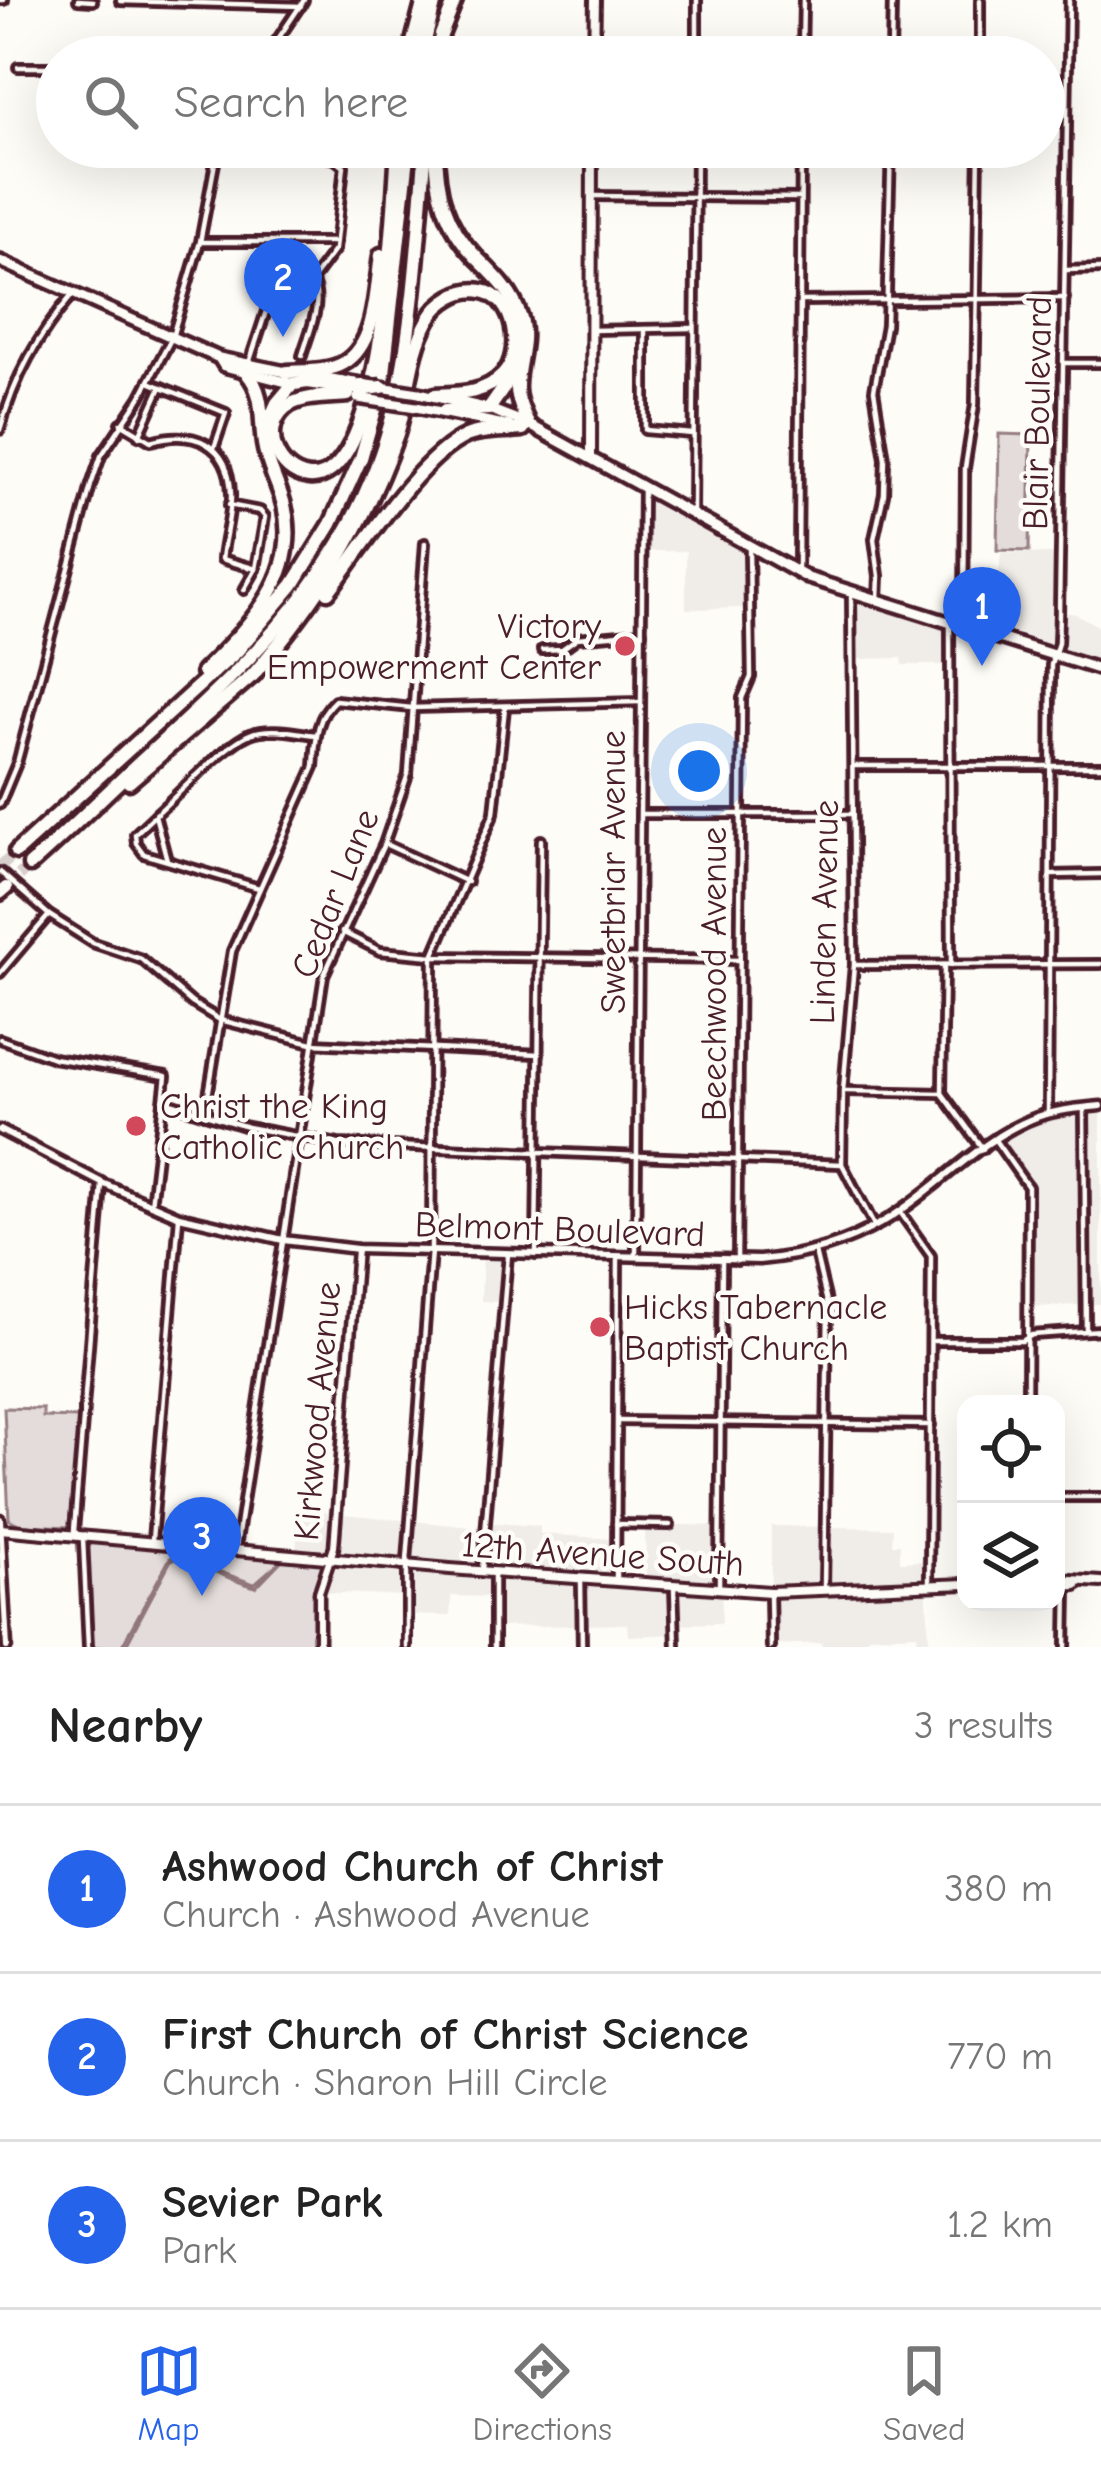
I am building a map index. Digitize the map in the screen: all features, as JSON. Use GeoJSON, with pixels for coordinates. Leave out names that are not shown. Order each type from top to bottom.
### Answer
{"type":"FeatureCollection","features":[{"type":"Feature","properties":{"kind":"highway"},"geometry":{"type":"LineString","coordinates":[[415,36],[424,0]]}},
{"type":"Feature","properties":{"kind":"highway"},"geometry":{"type":"LineString","coordinates":[[426,36],[435,0]]}},
{"type":"Feature","properties":{"kind":"highway"},"geometry":{"type":"LineString","coordinates":[[447,36],[456,0]]}},
{"type":"Feature","properties":{"kind":"highway"},"geometry":{"type":"LineString","coordinates":[[263,435],[290,378],[344,363],[360,346],[372,315],[394,168]]}},
{"type":"Feature","properties":{"kind":"highway"},"geometry":{"type":"LineString","coordinates":[[382,387],[356,392],[298,401],[284,409],[272,430],[275,450],[288,469],[309,477],[334,469],[362,427],[379,342],[395,168]]}},
{"type":"Feature","properties":{"kind":"highway"},"geometry":{"type":"LineString","coordinates":[[16,852],[237,651],[293,585],[331,524],[361,458],[383,382],[407,168]]}},
{"type":"Feature","properties":{"kind":"highway"},"geometry":{"type":"LineString","coordinates":[[30,865],[249,662],[306,593],[346,530],[376,462],[400,383],[424,168]]}},
{"type":"Feature","properties":{"kind":"highway"},"geometry":{"type":"LineString","coordinates":[[71,828],[252,676],[298,628],[428,466],[465,436],[526,427],[517,397],[524,342],[519,311],[496,275],[452,226],[442,207],[436,168]]}},
{"type":"Feature","properties":{"kind":"highway"},"geometry":{"type":"LineString","coordinates":[[252,676],[317,597],[366,512],[400,424],[430,316],[447,298],[465,291],[484,291],[497,298],[509,313],[514,332],[506,374],[479,390],[435,395]]}},
{"type":"Feature","properties":{"kind":"highway"},"geometry":{"type":"LineString","coordinates":[[445,411],[489,409],[519,366]]}},
{"type":"Feature","properties":{"kind":"highway"},"geometry":{"type":"LineString","coordinates":[[153,724],[237,638],[268,601],[280,576],[285,510],[263,435],[261,399],[248,369]]}},
{"type":"Feature","properties":{"kind":"highway"},"geometry":{"type":"LineString","coordinates":[[290,378],[356,392]]}},
{"type":"Feature","properties":{"kind":"main road"},"geometry":{"type":"LineString","coordinates":[[594,36],[595,0]]}},
{"type":"Feature","properties":{"kind":"main road"},"geometry":{"type":"LineString","coordinates":[[591,456],[592,168]]}},
{"type":"Feature","properties":{"kind":"main road"},"geometry":{"type":"LineString","coordinates":[[0,261],[219,358],[224,366],[290,378]]}},
{"type":"Feature","properties":{"kind":"main road"},"geometry":{"type":"LineString","coordinates":[[382,387],[489,409],[526,427]]}},
{"type":"Feature","properties":{"kind":"main road"},"geometry":{"type":"LineString","coordinates":[[356,392],[550,435],[798,574],[1101,670]]}},
{"type":"Feature","properties":{"kind":"main road","name":"12th Avenue South"},"geometry":{"type":"LineString","coordinates":[[0,1528],[770,1592],[957,1584]]}},
{"type":"Feature","properties":{"kind":"main road"},"geometry":{"type":"LineString","coordinates":[[1067,1586],[1089,1582]]}},
{"type":"Feature","properties":{"kind":"main road"},"geometry":{"type":"LineString","coordinates":[[1065,1583],[1101,1582]]}},
{"type":"Feature","properties":{"kind":"street"},"geometry":{"type":"LineString","coordinates":[[78,0],[93,1]]}},
{"type":"Feature","properties":{"kind":"street"},"geometry":{"type":"LineString","coordinates":[[697,0],[697,36]]}},
{"type":"Feature","properties":{"kind":"street"},"geometry":{"type":"LineString","coordinates":[[802,36],[803,0]]}},
{"type":"Feature","properties":{"kind":"street"},"geometry":{"type":"LineString","coordinates":[[892,0],[892,36]]}},
{"type":"Feature","properties":{"kind":"street"},"geometry":{"type":"LineString","coordinates":[[980,0],[980,36]]}},
{"type":"Feature","properties":{"kind":"street","name":"Blair Boulevard"},"geometry":{"type":"LineString","coordinates":[[1048,1113],[1050,766],[1066,270],[1069,0]]}},
{"type":"Feature","properties":{"kind":"street"},"geometry":{"type":"LineString","coordinates":[[120,1],[302,3]]}},
{"type":"Feature","properties":{"kind":"street"},"geometry":{"type":"LineString","coordinates":[[280,36],[302,3]]}},
{"type":"Feature","properties":{"kind":"street"},"geometry":{"type":"LineString","coordinates":[[18,67],[36,67]]}},
{"type":"Feature","properties":{"kind":"street"},"geometry":{"type":"LineString","coordinates":[[0,804],[17,763],[91,484],[101,456],[172,338],[200,242],[214,168]]}},
{"type":"Feature","properties":{"kind":"street"},"geometry":{"type":"LineString","coordinates":[[312,280],[335,249],[344,168]]}},
{"type":"Feature","properties":{"kind":"street"},"geometry":{"type":"LineString","coordinates":[[693,517],[696,168]]}},
{"type":"Feature","properties":{"kind":"street"},"geometry":{"type":"LineString","coordinates":[[798,574],[801,168]]}},
{"type":"Feature","properties":{"kind":"street"},"geometry":{"type":"LineString","coordinates":[[878,599],[874,539],[884,494],[885,459],[874,390],[888,299],[891,168]]}},
{"type":"Feature","properties":{"kind":"street"},"geometry":{"type":"LineString","coordinates":[[964,625],[964,468],[975,404],[979,168]]}},
{"type":"Feature","properties":{"kind":"street"},"geometry":{"type":"LineString","coordinates":[[592,196],[800,198]]}},
{"type":"Feature","properties":{"kind":"street"},"geometry":{"type":"LineString","coordinates":[[200,242],[333,242]]}},
{"type":"Feature","properties":{"kind":"street"},"geometry":{"type":"LineString","coordinates":[[1066,270],[1101,268]]}},
{"type":"Feature","properties":{"kind":"street"},"geometry":{"type":"LineString","coordinates":[[248,369],[276,281],[288,277],[312,280]]}},
{"type":"Feature","properties":{"kind":"street"},"geometry":{"type":"LineString","coordinates":[[302,356],[319,299],[312,280]]}},
{"type":"Feature","properties":{"kind":"street"},"geometry":{"type":"LineString","coordinates":[[1,425],[18,373],[40,334],[74,293]]}},
{"type":"Feature","properties":{"kind":"street"},"geometry":{"type":"LineString","coordinates":[[800,302],[1065,298]]}},
{"type":"Feature","properties":{"kind":"street"},"geometry":{"type":"LineString","coordinates":[[592,330],[694,328]]}},
{"type":"Feature","properties":{"kind":"street"},"geometry":{"type":"LineString","coordinates":[[645,329],[645,430],[693,434]]}},
{"type":"Feature","properties":{"kind":"street"},"geometry":{"type":"LineString","coordinates":[[1063,363],[1101,363]]}},
{"type":"Feature","properties":{"kind":"street"},"geometry":{"type":"LineString","coordinates":[[149,382],[226,413],[214,448]]}},
{"type":"Feature","properties":{"kind":"street"},"geometry":{"type":"LineString","coordinates":[[139,436],[160,386]]}},
{"type":"Feature","properties":{"kind":"street"},"geometry":{"type":"LineString","coordinates":[[121,423],[151,441],[175,434],[214,448],[230,485],[222,559],[256,569]]}},
{"type":"Feature","properties":{"kind":"street","name":"Sweetbriar Avenue"},"geometry":{"type":"LineString","coordinates":[[636,1256],[643,488]]}},
{"type":"Feature","properties":{"kind":"street"},"geometry":{"type":"LineString","coordinates":[[229,505],[260,511],[265,517],[256,569],[244,590]]}},
{"type":"Feature","properties":{"kind":"street","name":"Cedar Lane"},"geometry":{"type":"LineString","coordinates":[[236,1547],[323,975],[384,844],[408,774],[425,543]]}},
{"type":"Feature","properties":{"kind":"street","name":"Beechwood Avenue"},"geometry":{"type":"LineString","coordinates":[[737,1261],[742,698],[751,676],[749,547]]}},
{"type":"Feature","properties":{"kind":"street","name":"Linden Avenue"},"geometry":{"type":"LineString","coordinates":[[851,591],[854,965],[842,1164],[875,1227]]}},
{"type":"Feature","properties":{"kind":"street"},"geometry":{"type":"LineString","coordinates":[[950,621],[942,1093],[983,1149]]}},
{"type":"Feature","properties":{"kind":"street"},"geometry":{"type":"LineString","coordinates":[[542,650],[562,649],[577,638],[642,632]]}},
{"type":"Feature","properties":{"kind":"street"},"geometry":{"type":"LineString","coordinates":[[205,1114],[232,951],[314,767],[320,718],[335,700],[412,709],[641,702]]}},
{"type":"Feature","properties":{"kind":"street"},"geometry":{"type":"LineString","coordinates":[[406,1647],[406,1565],[431,1251],[434,956],[494,813],[505,707]]}},
{"type":"Feature","properties":{"kind":"street"},"geometry":{"type":"LineString","coordinates":[[259,888],[144,854],[135,834],[251,734],[273,731],[317,736]]}},
{"type":"Feature","properties":{"kind":"street"},"geometry":{"type":"LineString","coordinates":[[853,766],[1101,766]]}},
{"type":"Feature","properties":{"kind":"street"},"geometry":{"type":"LineString","coordinates":[[642,814],[851,814]]}},
{"type":"Feature","properties":{"kind":"street"},"geometry":{"type":"LineString","coordinates":[[155,815],[167,860]]}},
{"type":"Feature","properties":{"kind":"street"},"geometry":{"type":"LineString","coordinates":[[536,1255],[541,840]]}},
{"type":"Feature","properties":{"kind":"street"},"geometry":{"type":"LineString","coordinates":[[384,844],[467,882]]}},
{"type":"Feature","properties":{"kind":"street"},"geometry":{"type":"LineString","coordinates":[[0,872],[50,915],[93,943],[141,959],[192,1003],[220,1020],[312,1043],[538,1054]]}},
{"type":"Feature","properties":{"kind":"street"},"geometry":{"type":"LineString","coordinates":[[1050,875],[1101,874]]}},
{"type":"Feature","properties":{"kind":"street"},"geometry":{"type":"LineString","coordinates":[[0,973],[50,915]]}},
{"type":"Feature","properties":{"kind":"street"},"geometry":{"type":"LineString","coordinates":[[341,932],[380,951],[434,956],[740,960]]}},
{"type":"Feature","properties":{"kind":"street"},"geometry":{"type":"LineString","coordinates":[[854,965],[1101,964]]}},
{"type":"Feature","properties":{"kind":"street"},"geometry":{"type":"LineString","coordinates":[[0,1040],[53,1058],[166,1076],[151,1204]]}},
{"type":"Feature","properties":{"kind":"street"},"geometry":{"type":"LineString","coordinates":[[843,1091],[942,1093]]}},
{"type":"Feature","properties":{"kind":"street"},"geometry":{"type":"LineString","coordinates":[[164,1101],[298,1138],[842,1164]]}},
{"type":"Feature","properties":{"kind":"street","name":"Belmont Boulevard"},"geometry":{"type":"LineString","coordinates":[[0,1130],[102,1183],[179,1216],[283,1240],[356,1249],[737,1261],[814,1252],[875,1227],[995,1140],[1048,1113],[1101,1106]]}},
{"type":"Feature","properties":{"kind":"street"},"geometry":{"type":"LineString","coordinates":[[1084,1108],[1086,1331]]}},
{"type":"Feature","properties":{"kind":"street"},"geometry":{"type":"LineString","coordinates":[[995,1140],[1028,1187],[1027,1395]]}},
{"type":"Feature","properties":{"kind":"street"},"geometry":{"type":"LineString","coordinates":[[88,1647],[83,1539],[74,1531],[102,1183]]}},
{"type":"Feature","properties":{"kind":"street"},"geometry":{"type":"LineString","coordinates":[[900,1211],[931,1256],[929,1586]]}},
{"type":"Feature","properties":{"kind":"street"},"geometry":{"type":"LineString","coordinates":[[152,1540],[179,1216]]}},
{"type":"Feature","properties":{"kind":"street","name":"Kirkwood Avenue"},"geometry":{"type":"LineString","coordinates":[[319,1647],[319,1592],[330,1558],[356,1249]]}},
{"type":"Feature","properties":{"kind":"street"},"geometry":{"type":"LineString","coordinates":[[814,1252],[828,1306],[824,1589]]}},
{"type":"Feature","properties":{"kind":"street"},"geometry":{"type":"LineString","coordinates":[[482,1571],[508,1254]]}},
{"type":"Feature","properties":{"kind":"street"},"geometry":{"type":"LineString","coordinates":[[616,1580],[618,1256]]}},
{"type":"Feature","properties":{"kind":"street"},"geometry":{"type":"LineString","coordinates":[[719,1588],[722,1261]]}},
{"type":"Feature","properties":{"kind":"street"},"geometry":{"type":"LineString","coordinates":[[932,1341],[1101,1330]]}},
{"type":"Feature","properties":{"kind":"street"},"geometry":{"type":"LineString","coordinates":[[616,1421],[932,1425]]}},
{"type":"Feature","properties":{"kind":"street"},"geometry":{"type":"LineString","coordinates":[[1065,1497],[1101,1497]]}},
{"type":"Feature","properties":{"kind":"street"},"geometry":{"type":"LineString","coordinates":[[0,1519],[7,1647]]}},
{"type":"Feature","properties":{"kind":"street"},"geometry":{"type":"LineString","coordinates":[[616,1524],[670,1525]]}},
{"type":"Feature","properties":{"kind":"street"},"geometry":{"type":"LineString","coordinates":[[494,1572],[494,1647]]}},
{"type":"Feature","properties":{"kind":"street"},"geometry":{"type":"LineString","coordinates":[[580,1578],[582,1647]]}},
{"type":"Feature","properties":{"kind":"street"},"geometry":{"type":"LineString","coordinates":[[674,1585],[676,1647]]}},
{"type":"Feature","properties":{"kind":"street"},"geometry":{"type":"LineString","coordinates":[[1066,1647],[1067,1586]]}},
{"type":"Feature","properties":{"kind":"street"},"geometry":{"type":"LineString","coordinates":[[770,1592],[771,1647]]}},
{"type":"Feature","properties":{"kind":"shaded area"},"geometry":{"type":"Polygon","coordinates":[[[999,434],[1031,435],[1029,551],[997,550],[999,434]]]}},
{"type":"Feature","properties":{"kind":"shaded area"},"geometry":{"type":"Polygon","coordinates":[[[646,500],[743,552],[743,608],[686,609],[686,551],[645,551],[646,500]]]}},
{"type":"Feature","properties":{"kind":"shaded area"},"geometry":{"type":"Polygon","coordinates":[[[1001,553],[1054,554],[1052,610],[1076,614],[1101,628],[1101,662],[994,625],[1001,553]]]}},
{"type":"Feature","properties":{"kind":"shaded area"},"geometry":{"type":"Polygon","coordinates":[[[856,601],[945,628],[945,665],[903,665],[902,658],[856,659],[856,601]]]}},
{"type":"Feature","properties":{"kind":"shaded area"},"geometry":{"type":"Polygon","coordinates":[[[1101,1106],[1101,1304],[1028,1307],[1028,1187],[995,1140],[1037,1117],[1101,1106]]]}},
{"type":"Feature","properties":{"kind":"shaded area"},"geometry":{"type":"Polygon","coordinates":[[[483,1253],[508,1254],[504,1302],[481,1301],[483,1253]]]}},
{"type":"Feature","properties":{"kind":"shaded area"},"geometry":{"type":"Polygon","coordinates":[[[4,1408],[43,1409],[43,1417],[80,1418],[71,1527],[20,1525],[9,1519],[4,1408]]]}},
{"type":"Feature","properties":{"kind":"shaded area"},"geometry":{"type":"Polygon","coordinates":[[[299,1511],[480,1528],[481,1522],[540,1526],[540,1534],[616,1539],[616,1580],[646,1581],[645,1524],[720,1526],[722,1623],[676,1624],[676,1634],[628,1636],[627,1624],[494,1627],[494,1597],[451,1596],[450,1616],[407,1615],[406,1596],[319,1592],[330,1559],[296,1553],[299,1511]]]}},
{"type":"Feature","properties":{"kind":"shaded area"},"geometry":{"type":"Polygon","coordinates":[[[771,1526],[893,1528],[892,1544],[900,1544],[900,1562],[925,1561],[929,1640],[918,1641],[917,1634],[868,1636],[868,1647],[771,1645],[771,1526]]]}},
{"type":"Feature","properties":{"kind":"shaded area"},"geometry":{"type":"Polygon","coordinates":[[[85,1539],[323,1561],[317,1587],[316,1647],[91,1647],[85,1539]]]}},
{"type":"Feature","properties":{"kind":"shaded area"},"geometry":{"type":"Polygon","coordinates":[[[185,1555],[254,1584],[284,1558],[256,1587],[171,1560],[121,1647],[170,1558],[185,1555]]]}},
{"type":"Feature","properties":{"kind":"tunnel"},"geometry":{"type":"LineString","coordinates":[[0,867],[16,852]]}},
{"type":"Feature","properties":{"kind":"tunnel"},"geometry":{"type":"LineString","coordinates":[[6,888],[30,865]]}},
{"type":"Feature","properties":{"kind":"place","name":"First Church of Christ Science"},"geometry":{"type":"Point","coordinates":[283,337]}},
{"type":"Feature","properties":{"kind":"place","name":"Victory Empowerment Center"},"geometry":{"type":"Point","coordinates":[625,646]}},
{"type":"Feature","properties":{"kind":"place","name":"Ashwood Church of Christ"},"geometry":{"type":"Point","coordinates":[982,666]}},
{"type":"Feature","properties":{"kind":"place","name":"Christ the King Catholic Church"},"geometry":{"type":"Point","coordinates":[136,1126]}},
{"type":"Feature","properties":{"kind":"place","name":"Hicks Tabernacle Baptist Church"},"geometry":{"type":"Point","coordinates":[600,1327]}},
{"type":"Feature","properties":{"kind":"place","name":"Sevier Park"},"geometry":{"type":"Point","coordinates":[202,1596]}}]}
